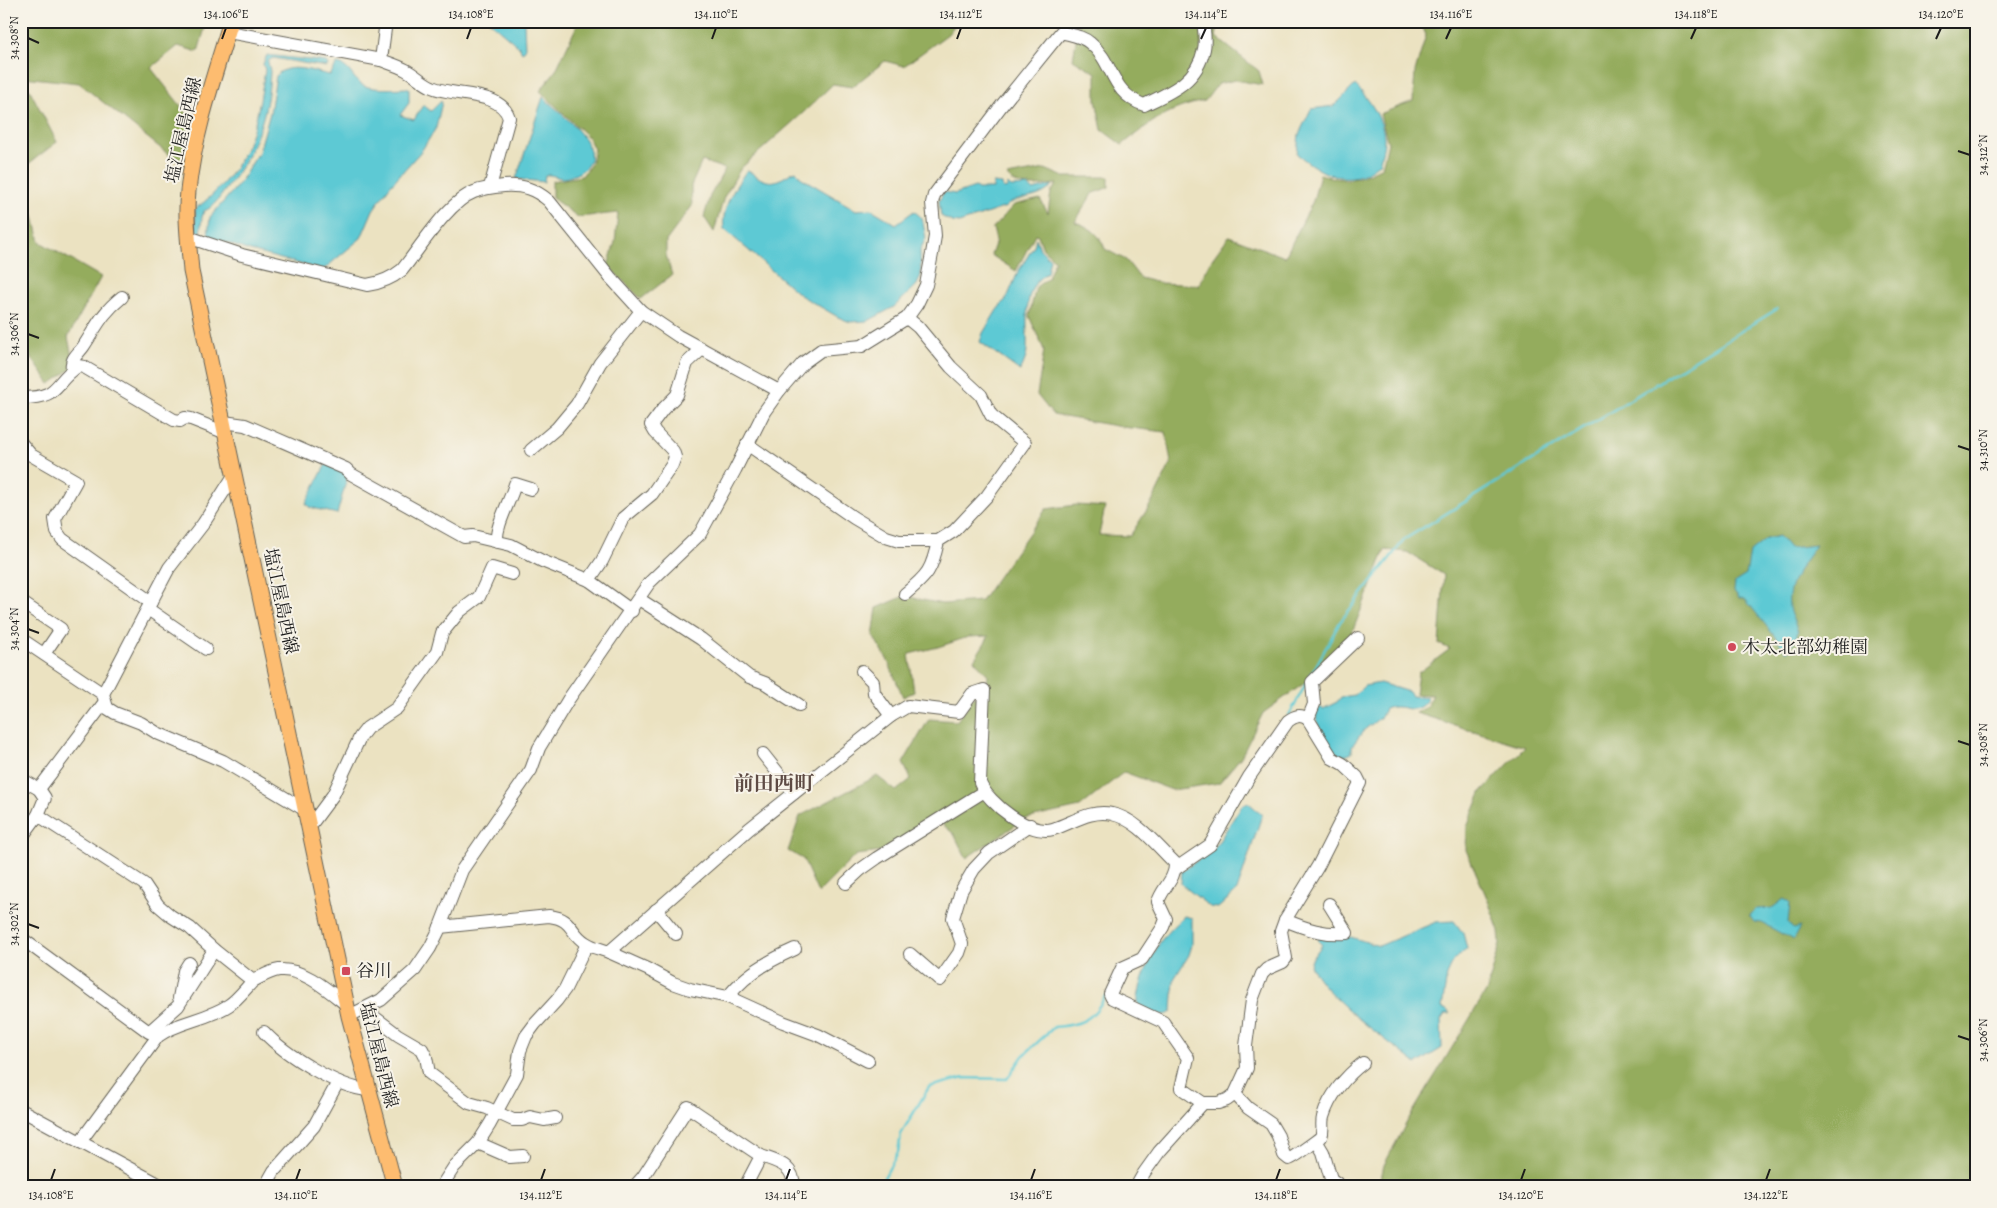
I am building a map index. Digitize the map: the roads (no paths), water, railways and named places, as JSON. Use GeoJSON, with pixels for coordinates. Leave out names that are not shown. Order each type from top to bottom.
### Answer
{"type":"FeatureCollection","features":[{"type":"Feature","properties":{"kind":"main road","name":"塩江屋島西線"},"geometry":{"type":"LineString","coordinates":[[229,26],[198,134],[192,162],[188,193],[188,237],[191,271],[308,819],[354,1010],[368,1090],[395,1187]]}},
{"type":"Feature","properties":{"kind":"street"},"geometry":{"type":"LineString","coordinates":[[381,60],[386,21]]}},
{"type":"Feature","properties":{"kind":"street"},"geometry":{"type":"LineString","coordinates":[[354,1010],[395,990],[415,970],[430,948],[440,928],[462,870],[531,770],[539,748],[568,700],[632,611],[649,583],[700,534],[764,412],[779,391],[803,363],[822,350],[862,346],[907,318],[917,304],[926,285],[935,236],[932,209],[934,195],[1002,105],[1061,32],[1080,37],[1090,43],[1102,56],[1115,82],[1127,97],[1144,105],[1177,89],[1197,68],[1205,48],[1203,21]]}},
{"type":"Feature","properties":{"kind":"street"},"geometry":{"type":"LineString","coordinates":[[229,26],[381,60],[404,69],[430,86],[492,101],[507,112],[508,127],[490,187]]}},
{"type":"Feature","properties":{"kind":"street"},"geometry":{"type":"LineString","coordinates":[[188,237],[242,255],[366,285],[380,283],[392,278],[402,270],[453,206],[472,193],[490,187],[513,185],[526,187],[538,192],[549,201],[610,277],[641,311],[678,336],[779,391]]}},
{"type":"Feature","properties":{"kind":"street"},"geometry":{"type":"LineString","coordinates":[[72,370],[71,365],[75,355],[82,349],[99,319],[122,297]]}},
{"type":"Feature","properties":{"kind":"street"},"geometry":{"type":"LineString","coordinates":[[531,450],[557,428],[577,404],[600,363],[641,311]]}},
{"type":"Feature","properties":{"kind":"street"},"geometry":{"type":"LineString","coordinates":[[747,444],[854,518],[886,537],[899,541],[938,541],[954,532],[987,496],[1025,443],[991,415],[981,395],[951,368],[918,327],[907,318]]}},
{"type":"Feature","properties":{"kind":"street"},"geometry":{"type":"LineString","coordinates":[[589,580],[602,561],[623,518],[652,494],[672,465],[675,457],[673,451],[651,425],[663,409],[677,396],[687,363],[702,349]]}},
{"type":"Feature","properties":{"kind":"street"},"geometry":{"type":"LineString","coordinates":[[21,398],[38,398],[54,391],[72,370],[78,366],[84,368],[174,420],[180,421],[185,418],[225,428],[245,425],[346,469],[351,474],[464,537],[472,536],[511,545],[542,561],[589,580],[632,611]]}},
{"type":"Feature","properties":{"kind":"street"},"geometry":{"type":"LineString","coordinates":[[21,444],[31,455],[76,481],[55,519],[57,532],[62,539],[206,649]]}},
{"type":"Feature","properties":{"kind":"street"},"geometry":{"type":"LineString","coordinates":[[39,789],[104,698],[169,568],[203,524],[235,474]]}},
{"type":"Feature","properties":{"kind":"street"},"geometry":{"type":"LineString","coordinates":[[497,542],[497,529],[506,512],[515,484],[531,489]]}},
{"type":"Feature","properties":{"kind":"street"},"geometry":{"type":"LineString","coordinates":[[906,594],[930,570],[938,541]]}},
{"type":"Feature","properties":{"kind":"street"},"geometry":{"type":"LineString","coordinates":[[21,639],[104,698],[107,708],[141,723],[157,734],[223,760],[308,819],[333,795],[360,737],[367,728],[397,708],[437,652],[442,633],[460,612],[479,597],[492,568],[512,574]]}},
{"type":"Feature","properties":{"kind":"street"},"geometry":{"type":"LineString","coordinates":[[639,599],[701,639],[748,677],[766,683],[799,705]]}},
{"type":"Feature","properties":{"kind":"street"},"geometry":{"type":"LineString","coordinates":[[21,602],[61,629],[44,654]]}},
{"type":"Feature","properties":{"kind":"street"},"geometry":{"type":"LineString","coordinates":[[1308,719],[1314,704],[1312,682],[1358,638]]}},
{"type":"Feature","properties":{"kind":"street"},"geometry":{"type":"LineString","coordinates":[[862,671],[873,682],[874,693],[892,716]]}},
{"type":"Feature","properties":{"kind":"street"},"geometry":{"type":"LineString","coordinates":[[609,952],[749,830],[892,716],[908,706],[959,712],[972,694],[984,690],[980,783],[983,792],[1007,813],[1030,825],[1051,830],[1097,813],[1112,814],[1136,826],[1174,863],[1173,875]]}},
{"type":"Feature","properties":{"kind":"street"},"geometry":{"type":"LineString","coordinates":[[1294,716],[1302,716],[1308,719],[1332,758],[1343,764],[1357,777],[1360,783],[1318,866],[1285,920],[1281,931],[1286,958],[1284,962],[1267,969],[1262,974],[1252,1000],[1246,1046],[1248,1068],[1235,1094],[1227,1100],[1218,1103],[1203,1103],[1181,1088],[1188,1058],[1162,1022],[1112,998],[1110,994],[1122,968],[1142,959],[1163,927],[1166,919],[1158,902],[1161,893],[1173,875],[1210,845],[1249,778],[1288,720],[1294,716]]}},
{"type":"Feature","properties":{"kind":"street"},"geometry":{"type":"LineString","coordinates":[[763,754],[794,793]]}},
{"type":"Feature","properties":{"kind":"street"},"geometry":{"type":"LineString","coordinates":[[21,779],[39,789],[45,798],[38,815],[21,838]]}},
{"type":"Feature","properties":{"kind":"street"},"geometry":{"type":"LineString","coordinates":[[846,884],[860,870],[983,792]]}},
{"type":"Feature","properties":{"kind":"street"},"geometry":{"type":"LineString","coordinates":[[38,815],[144,884],[158,905],[190,928],[214,950],[253,980]]}},
{"type":"Feature","properties":{"kind":"street"},"geometry":{"type":"LineString","coordinates":[[910,954],[940,980],[959,953],[962,944],[952,918],[961,890],[974,869],[989,853],[1030,825]]}},
{"type":"Feature","properties":{"kind":"street"},"geometry":{"type":"LineString","coordinates":[[1285,920],[1305,929],[1334,934],[1347,933],[1330,904]]}},
{"type":"Feature","properties":{"kind":"street"},"geometry":{"type":"LineString","coordinates":[[656,910],[676,934]]}},
{"type":"Feature","properties":{"kind":"street"},"geometry":{"type":"LineString","coordinates":[[440,928],[549,916],[558,917],[569,923],[578,937],[587,944],[647,968],[674,984],[690,990],[728,997],[783,1022],[818,1035],[868,1061]]}},
{"type":"Feature","properties":{"kind":"street"},"geometry":{"type":"LineString","coordinates":[[21,938],[149,1032],[178,1006],[214,950]]}},
{"type":"Feature","properties":{"kind":"street"},"geometry":{"type":"LineString","coordinates":[[441,1187],[458,1163],[478,1143],[517,1074],[520,1051],[526,1036],[565,989],[587,944]]}},
{"type":"Feature","properties":{"kind":"street"},"geometry":{"type":"LineString","coordinates":[[728,997],[737,984],[778,956],[795,948]]}},
{"type":"Feature","properties":{"kind":"street"},"geometry":{"type":"LineString","coordinates":[[86,1145],[158,1036],[176,1014],[184,971],[189,963]]}},
{"type":"Feature","properties":{"kind":"street"},"geometry":{"type":"LineString","coordinates":[[158,1036],[169,1029],[192,1022],[229,1005],[253,980],[279,970],[299,974],[315,980],[354,1010],[422,1049],[426,1057],[429,1073],[469,1103],[513,1120],[522,1120],[530,1117],[544,1120],[555,1118]]}},
{"type":"Feature","properties":{"kind":"street"},"geometry":{"type":"LineString","coordinates":[[264,1032],[276,1045],[338,1082],[355,1089],[368,1090]]}},
{"type":"Feature","properties":{"kind":"street"},"geometry":{"type":"LineString","coordinates":[[1235,1094],[1248,1108],[1271,1124],[1278,1136],[1284,1155],[1290,1159],[1317,1142],[1323,1130],[1322,1120],[1331,1100],[1350,1073],[1362,1063]]}},
{"type":"Feature","properties":{"kind":"street"},"geometry":{"type":"LineString","coordinates":[[265,1187],[274,1171],[314,1126],[338,1082]]}},
{"type":"Feature","properties":{"kind":"street"},"geometry":{"type":"LineString","coordinates":[[1136,1187],[1160,1152],[1203,1103]]}},
{"type":"Feature","properties":{"kind":"street"},"geometry":{"type":"LineString","coordinates":[[634,1187],[643,1177],[688,1107],[761,1156],[788,1168],[794,1178],[794,1187]]}},
{"type":"Feature","properties":{"kind":"street"},"geometry":{"type":"LineString","coordinates":[[21,1110],[164,1187]]}},
{"type":"Feature","properties":{"kind":"street"},"geometry":{"type":"LineString","coordinates":[[1317,1142],[1323,1152],[1331,1179],[1342,1187]]}},
{"type":"Feature","properties":{"kind":"street"},"geometry":{"type":"LineString","coordinates":[[478,1143],[510,1156],[523,1156]]}},
{"type":"Feature","properties":{"kind":"street"},"geometry":{"type":"LineString","coordinates":[[748,1181],[761,1156]]}},
{"type":"Feature","properties":{"kind":"water"},"geometry":{"type":"Polygon","coordinates":[[[489,21],[524,21],[525,50],[522,52],[519,47],[489,21]]]}},
{"type":"Feature","properties":{"kind":"water"},"geometry":{"type":"Polygon","coordinates":[[[267,55],[326,62],[328,64],[327,67],[273,58],[268,61],[270,72],[269,89],[257,135],[236,176],[216,202],[204,211],[200,233],[196,231],[195,210],[230,175],[245,151],[250,138],[258,112],[265,70],[263,64],[267,55]]]}},
{"type":"Feature","properties":{"kind":"water"},"geometry":{"type":"Polygon","coordinates":[[[337,64],[345,67],[361,84],[371,88],[409,88],[409,103],[400,115],[414,120],[423,105],[431,111],[442,102],[436,128],[422,150],[389,187],[373,210],[361,238],[323,270],[247,250],[208,236],[210,217],[239,184],[259,152],[270,113],[276,76],[287,69],[294,68],[330,75],[337,64]]]}},
{"type":"Feature","properties":{"kind":"water"},"geometry":{"type":"Polygon","coordinates":[[[1355,85],[1365,96],[1379,118],[1384,133],[1384,146],[1379,164],[1361,175],[1341,177],[1318,169],[1297,154],[1299,134],[1311,109],[1334,106],[1355,85]]]}},
{"type":"Feature","properties":{"kind":"water"},"geometry":{"type":"Polygon","coordinates":[[[543,97],[584,138],[591,158],[585,168],[570,177],[563,178],[545,175],[544,182],[516,179],[543,97]]]}},
{"type":"Feature","properties":{"kind":"water"},"geometry":{"type":"Polygon","coordinates":[[[747,170],[769,181],[780,179],[796,171],[800,177],[856,210],[871,209],[896,224],[914,211],[922,218],[926,238],[920,250],[921,275],[917,285],[894,307],[868,321],[850,322],[800,295],[724,229],[727,206],[747,170]]]}},
{"type":"Feature","properties":{"kind":"water"},"geometry":{"type":"Polygon","coordinates":[[[993,183],[1002,184],[1003,189],[1007,188],[1008,184],[1011,187],[1028,186],[1033,190],[1053,185],[1047,191],[1034,197],[1015,201],[1006,207],[959,223],[952,222],[941,216],[939,201],[944,192],[955,194],[975,187],[978,189],[993,189],[993,183]]]}},
{"type":"Feature","properties":{"kind":"water"},"geometry":{"type":"Polygon","coordinates":[[[1036,238],[1040,249],[1050,259],[1047,273],[1033,287],[1030,296],[1027,317],[1027,351],[1020,371],[980,342],[983,333],[997,310],[1007,298],[1018,272],[1034,246],[1036,238]]]}},
{"type":"Feature","properties":{"kind":"water"},"geometry":{"type":"Polygon","coordinates":[[[326,464],[348,475],[337,514],[309,507],[306,503],[326,464]]]}},
{"type":"Feature","properties":{"kind":"water"},"geometry":{"type":"Polygon","coordinates":[[[1779,536],[1789,548],[1816,545],[1801,566],[1790,589],[1789,609],[1798,632],[1787,652],[1745,599],[1739,598],[1734,591],[1735,582],[1746,575],[1750,552],[1766,539],[1779,536]]]}},
{"type":"Feature","properties":{"kind":"water"},"geometry":{"type":"Polygon","coordinates":[[[1380,683],[1409,692],[1412,696],[1428,698],[1418,708],[1392,707],[1385,709],[1381,717],[1364,730],[1352,746],[1352,753],[1340,755],[1324,736],[1316,718],[1317,712],[1320,707],[1323,709],[1337,702],[1341,697],[1355,695],[1364,686],[1380,683]]]}},
{"type":"Feature","properties":{"kind":"water"},"geometry":{"type":"Polygon","coordinates":[[[1249,803],[1262,815],[1237,891],[1218,908],[1210,907],[1181,884],[1182,871],[1214,849],[1242,805],[1249,803]]]}},
{"type":"Feature","properties":{"kind":"water"},"geometry":{"type":"Polygon","coordinates":[[[1784,899],[1790,903],[1788,923],[1793,929],[1800,927],[1793,940],[1762,923],[1754,922],[1749,915],[1756,909],[1772,908],[1784,899]]]}},
{"type":"Feature","properties":{"kind":"water"},"geometry":{"type":"Polygon","coordinates":[[[1184,916],[1192,918],[1192,945],[1189,955],[1174,979],[1172,1011],[1169,1014],[1160,1015],[1138,1005],[1140,988],[1147,967],[1157,947],[1167,933],[1184,916]]]}},
{"type":"Feature","properties":{"kind":"water"},"geometry":{"type":"Polygon","coordinates":[[[1454,921],[1463,933],[1467,949],[1454,960],[1447,975],[1442,1008],[1450,1014],[1445,1014],[1441,1020],[1442,1048],[1417,1064],[1343,1005],[1318,978],[1310,965],[1313,957],[1322,945],[1318,941],[1319,936],[1351,937],[1379,946],[1436,922],[1454,921]]]}},
{"type":"Feature","properties":{"kind":"waterway"},"geometry":{"type":"LineString","coordinates":[[1311,675],[1340,622],[1405,539],[1777,309]]}},
{"type":"Feature","properties":{"kind":"waterway"},"geometry":{"type":"LineString","coordinates":[[1289,715],[1307,682]]}},
{"type":"Feature","properties":{"kind":"waterway"},"geometry":{"type":"LineString","coordinates":[[879,1187],[898,1152],[901,1134],[929,1087],[964,1078],[1007,1079],[1023,1056],[1054,1027],[1071,1025],[1085,1020],[1096,1011],[1105,996]]}},
{"type":"Feature","properties":{"kind":"place","name":"木太北部幼稚園"},"geometry":{"type":"Point","coordinates":[1732,647]}},
{"type":"Feature","properties":{"kind":"place","name":"谷川"},"geometry":{"type":"Point","coordinates":[346,971]}},
{"type":"Feature","properties":{"kind":"district","name":"前田西町"},"geometry":{"type":"Point","coordinates":[774,783]}}]}
